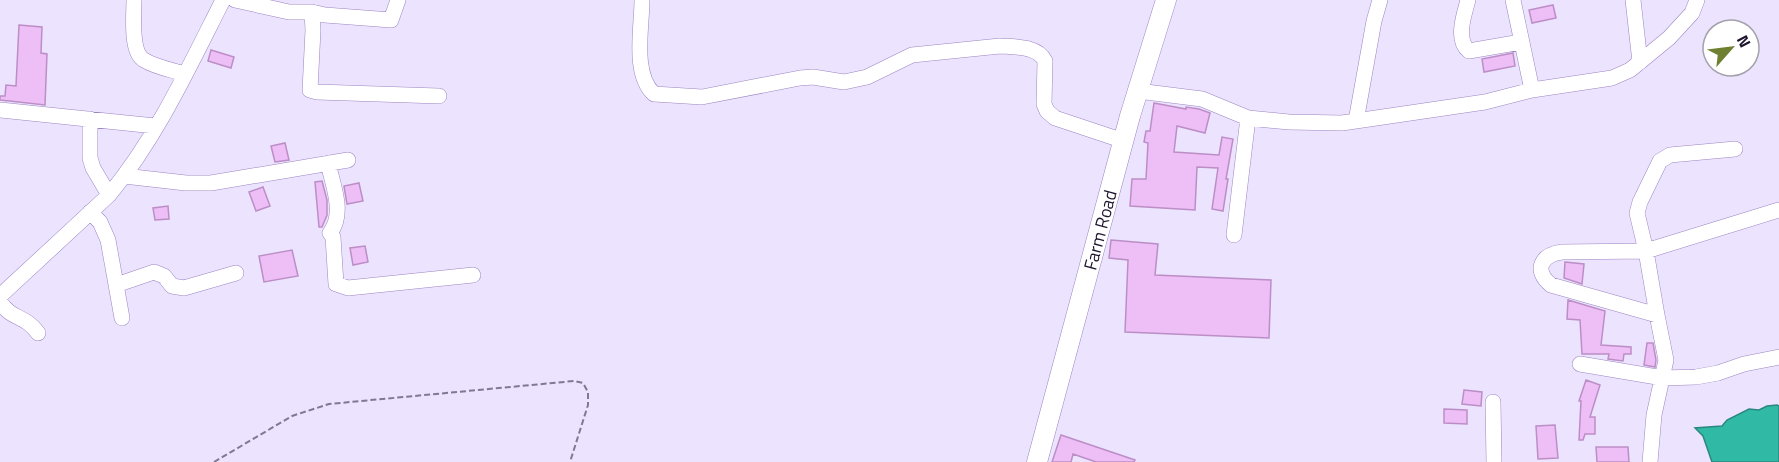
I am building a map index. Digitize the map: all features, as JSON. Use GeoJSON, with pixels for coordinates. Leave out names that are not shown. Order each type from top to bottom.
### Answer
{"type":"FeatureCollection","features":[{"type":"Feature","properties":{"kind":"main road","name":"Farm Road"},"geometry":{"type":"LineString","coordinates":[[1037,462],[1138,91],[1167,0]]}},
{"type":"Feature","properties":{"kind":"street"},"geometry":{"type":"LineString","coordinates":[[134,0],[137,54],[143,60],[185,74]]}},
{"type":"Feature","properties":{"kind":"street"},"geometry":{"type":"LineString","coordinates":[[0,296],[109,195],[124,176],[168,109],[223,0]]}},
{"type":"Feature","properties":{"kind":"street"},"geometry":{"type":"LineString","coordinates":[[235,0],[289,12],[392,20],[398,0]]}},
{"type":"Feature","properties":{"kind":"street"},"geometry":{"type":"LineString","coordinates":[[642,0],[640,68],[644,82],[654,94],[702,97],[813,77],[844,82],[867,77],[912,55],[1012,46],[1036,51],[1042,56],[1045,62],[1044,104],[1047,111],[1055,118],[1124,141]]}},
{"type":"Feature","properties":{"kind":"street"},"geometry":{"type":"LineString","coordinates":[[1356,121],[1380,0]]}},
{"type":"Feature","properties":{"kind":"street"},"geometry":{"type":"LineString","coordinates":[[1467,0],[1461,36],[1465,48],[1469,51],[1521,42]]}},
{"type":"Feature","properties":{"kind":"street"},"geometry":{"type":"LineString","coordinates":[[1515,0],[1521,42],[1532,90]]}},
{"type":"Feature","properties":{"kind":"street"},"geometry":{"type":"LineString","coordinates":[[1634,0],[1640,62]]}},
{"type":"Feature","properties":{"kind":"street"},"geometry":{"type":"LineString","coordinates":[[1138,91],[1202,99],[1248,118],[1289,122],[1342,123],[1485,102],[1532,90],[1612,78],[1630,70],[1669,38],[1692,13],[1697,0]]}},
{"type":"Feature","properties":{"kind":"street"},"geometry":{"type":"LineString","coordinates":[[312,12],[310,90],[439,96]]}},
{"type":"Feature","properties":{"kind":"street"},"geometry":{"type":"LineString","coordinates":[[0,110],[155,126]]}},
{"type":"Feature","properties":{"kind":"street"},"geometry":{"type":"LineString","coordinates":[[1234,235],[1248,118]]}},
{"type":"Feature","properties":{"kind":"street"},"geometry":{"type":"LineString","coordinates":[[90,119],[90,158],[93,168],[109,195]]}},
{"type":"Feature","properties":{"kind":"street"},"geometry":{"type":"LineString","coordinates":[[1650,462],[1654,415],[1666,360],[1637,213],[1660,161],[1670,155],[1735,149]]}},
{"type":"Feature","properties":{"kind":"street"},"geometry":{"type":"LineString","coordinates":[[124,176],[186,183],[211,183],[348,160]]}},
{"type":"Feature","properties":{"kind":"street"},"geometry":{"type":"LineString","coordinates":[[328,163],[339,214],[337,223],[330,233],[333,237],[336,284],[348,288],[473,275]]}},
{"type":"Feature","properties":{"kind":"street"},"geometry":{"type":"LineString","coordinates":[[1657,315],[1551,285],[1545,280],[1542,272],[1545,258],[1552,254],[1646,251],[1779,210]]}},
{"type":"Feature","properties":{"kind":"street"},"geometry":{"type":"LineString","coordinates":[[90,212],[105,231],[122,318]]}},
{"type":"Feature","properties":{"kind":"street"},"geometry":{"type":"LineString","coordinates":[[116,285],[154,272],[164,276],[172,286],[184,288],[236,273]]}},
{"type":"Feature","properties":{"kind":"street"},"geometry":{"type":"LineString","coordinates":[[0,302],[10,315],[27,320],[38,333]]}},
{"type":"Feature","properties":{"kind":"street"},"geometry":{"type":"LineString","coordinates":[[1580,364],[1663,378],[1696,377],[1779,357]]}},
{"type":"Feature","properties":{"kind":"street"},"geometry":{"type":"LineString","coordinates":[[1493,402],[1494,462]]}},
{"type":"Feature","properties":{"kind":"path"},"geometry":{"type":"LineString","coordinates":[[213,462],[292,416],[328,404],[574,381],[583,383],[588,392],[588,405],[570,462]]}},
{"type":"Feature","properties":{"kind":"shaded area"},"geometry":{"type":"Polygon","coordinates":[[[1779,406],[1779,462],[1712,462],[1703,436],[1695,428],[1722,426],[1727,420],[1749,409],[1759,410],[1779,406]]]}},
{"type":"Feature","properties":{"kind":"building"},"geometry":{"type":"Polygon","coordinates":[[[1553,5],[1556,18],[1532,23],[1529,10],[1553,5]]]}},
{"type":"Feature","properties":{"kind":"building"},"geometry":{"type":"Polygon","coordinates":[[[19,25],[42,27],[41,53],[47,54],[45,105],[0,100],[0,96],[5,96],[6,85],[16,86],[19,25]]]}},
{"type":"Feature","properties":{"kind":"building"},"geometry":{"type":"Polygon","coordinates":[[[211,50],[234,57],[231,68],[208,61],[211,50]]]}},
{"type":"Feature","properties":{"kind":"building"},"geometry":{"type":"Polygon","coordinates":[[[1513,53],[1515,66],[1484,72],[1482,59],[1513,53]]]}},
{"type":"Feature","properties":{"kind":"building"},"geometry":{"type":"Polygon","coordinates":[[[1154,103],[1199,109],[1210,113],[1205,133],[1177,126],[1174,152],[1219,155],[1222,137],[1233,139],[1223,211],[1212,209],[1218,168],[1197,167],[1195,210],[1130,206],[1132,179],[1146,179],[1148,143],[1144,142],[1146,131],[1150,131],[1154,103]]]}},
{"type":"Feature","properties":{"kind":"building"},"geometry":{"type":"Polygon","coordinates":[[[285,143],[289,160],[275,162],[271,146],[285,143]]]}},
{"type":"Feature","properties":{"kind":"building"},"geometry":{"type":"Polygon","coordinates":[[[322,181],[327,200],[327,215],[322,227],[319,227],[315,182],[322,181]]]}},
{"type":"Feature","properties":{"kind":"building"},"geometry":{"type":"Polygon","coordinates":[[[359,183],[363,201],[347,204],[344,186],[359,183]]]}},
{"type":"Feature","properties":{"kind":"building"},"geometry":{"type":"Polygon","coordinates":[[[263,187],[270,206],[256,211],[249,192],[263,187]]]}},
{"type":"Feature","properties":{"kind":"building"},"geometry":{"type":"Polygon","coordinates":[[[168,206],[169,219],[155,220],[153,208],[168,206]]]}},
{"type":"Feature","properties":{"kind":"building"},"geometry":{"type":"Polygon","coordinates":[[[1111,240],[1158,244],[1155,275],[1271,280],[1269,338],[1125,332],[1128,260],[1109,258],[1111,240]]]}},
{"type":"Feature","properties":{"kind":"building"},"geometry":{"type":"Polygon","coordinates":[[[365,246],[368,262],[353,265],[350,248],[365,246]]]}},
{"type":"Feature","properties":{"kind":"building"},"geometry":{"type":"Polygon","coordinates":[[[292,250],[298,276],[264,282],[259,256],[292,250]]]}},
{"type":"Feature","properties":{"kind":"building"},"geometry":{"type":"Polygon","coordinates":[[[1565,262],[1584,264],[1582,284],[1564,278],[1565,262]]]}},
{"type":"Feature","properties":{"kind":"building"},"geometry":{"type":"Polygon","coordinates":[[[1568,300],[1605,311],[1601,345],[1631,347],[1631,354],[1624,354],[1623,361],[1608,359],[1609,354],[1582,354],[1580,320],[1567,319],[1568,300]]]}},
{"type":"Feature","properties":{"kind":"building"},"geometry":{"type":"Polygon","coordinates":[[[1647,343],[1653,343],[1655,367],[1644,365],[1647,343]]]}},
{"type":"Feature","properties":{"kind":"building"},"geometry":{"type":"Polygon","coordinates":[[[1586,380],[1600,385],[1590,417],[1595,417],[1595,434],[1585,434],[1583,440],[1579,440],[1581,401],[1579,401],[1586,380]]]}},
{"type":"Feature","properties":{"kind":"building"},"geometry":{"type":"Polygon","coordinates":[[[1464,390],[1482,392],[1481,406],[1462,404],[1464,390]]]}},
{"type":"Feature","properties":{"kind":"building"},"geometry":{"type":"Polygon","coordinates":[[[1444,409],[1467,410],[1467,424],[1444,423],[1444,409]]]}},
{"type":"Feature","properties":{"kind":"building"},"geometry":{"type":"Polygon","coordinates":[[[1555,425],[1558,458],[1538,459],[1536,426],[1555,425]]]}},
{"type":"Feature","properties":{"kind":"building"},"geometry":{"type":"Polygon","coordinates":[[[1061,435],[1135,460],[1134,462],[1096,462],[1073,454],[1071,462],[1052,462],[1061,435]]]}},
{"type":"Feature","properties":{"kind":"building"},"geometry":{"type":"Polygon","coordinates":[[[1596,447],[1628,447],[1629,462],[1597,462],[1596,447]]]}}]}
